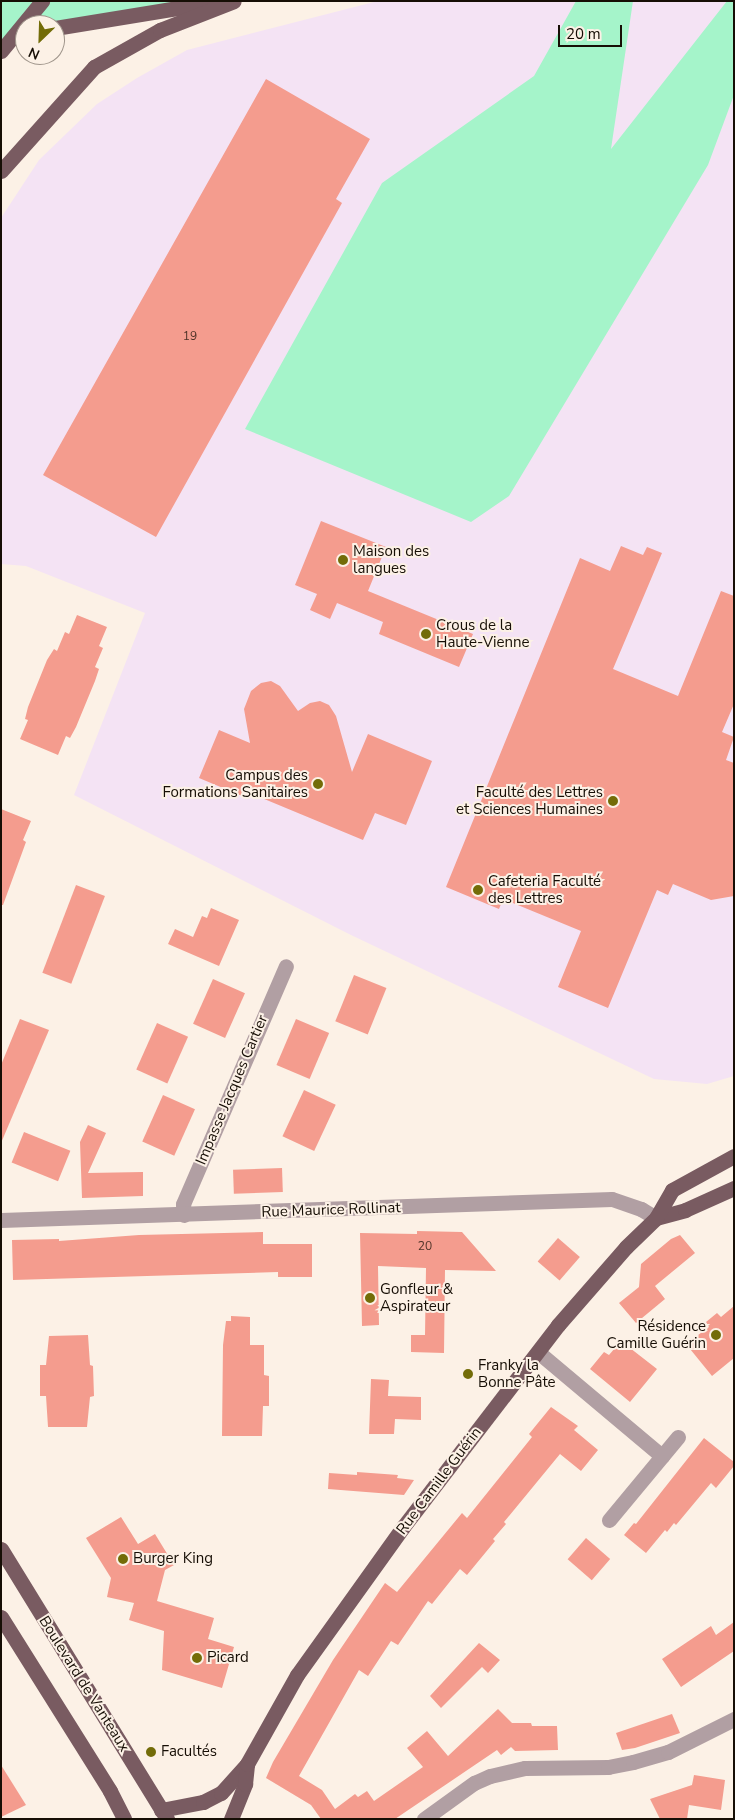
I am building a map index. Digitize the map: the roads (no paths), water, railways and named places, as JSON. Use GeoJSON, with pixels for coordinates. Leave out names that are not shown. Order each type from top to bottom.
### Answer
{"type":"FeatureCollection","features":[{"type":"Feature","properties":{"kind":"main road"},"geometry":{"type":"LineString","coordinates":[[1,51],[42,1]]}},
{"type":"Feature","properties":{"kind":"main road"},"geometry":{"type":"LineString","coordinates":[[65,26],[221,1]]}},
{"type":"Feature","properties":{"kind":"main road"},"geometry":{"type":"LineString","coordinates":[[1,171],[94,68],[160,30],[234,1]]}},
{"type":"Feature","properties":{"kind":"main road"},"geometry":{"type":"LineString","coordinates":[[1,36],[15,34]]}},
{"type":"Feature","properties":{"kind":"main road","name":"Rue Camille Guérin"},"geometry":{"type":"LineString","coordinates":[[164,1814],[203,1802],[221,1793],[247,1764],[297,1675],[403,1527],[538,1352],[594,1283],[626,1247],[656,1218],[672,1190],[734,1156]]}},
{"type":"Feature","properties":{"kind":"main road","name":"Rue Camille Guérin"},"geometry":{"type":"LineString","coordinates":[[656,1218],[685,1210],[734,1188]]}},
{"type":"Feature","properties":{"kind":"main road","name":"Boulevard de Vanteaux"},"geometry":{"type":"LineString","coordinates":[[1,1549],[164,1814]]}},
{"type":"Feature","properties":{"kind":"main road"},"geometry":{"type":"LineString","coordinates":[[1,1618],[110,1791],[124,1819]]}},
{"type":"Feature","properties":{"kind":"main road","name":"Rue Camille Guérin"},"geometry":{"type":"LineString","coordinates":[[230,1819],[245,1784],[247,1764]]}},
{"type":"Feature","properties":{"kind":"street","name":"Impasse Jacques Cartier"},"geometry":{"type":"LineString","coordinates":[[184,1215],[183,1204],[286,966]]}},
{"type":"Feature","properties":{"kind":"street","name":"Rue Maurice Rollinat"},"geometry":{"type":"LineString","coordinates":[[1,1220],[612,1200],[641,1209],[656,1218]]}},
{"type":"Feature","properties":{"kind":"street"},"geometry":{"type":"LineString","coordinates":[[538,1352],[662,1456]]}},
{"type":"Feature","properties":{"kind":"street"},"geometry":{"type":"LineString","coordinates":[[609,1520],[678,1437]]}},
{"type":"Feature","properties":{"kind":"street"},"geometry":{"type":"LineString","coordinates":[[424,1819],[474,1783],[490,1776],[525,1768],[608,1767],[633,1762],[668,1752],[734,1719]]}},
{"type":"Feature","properties":{"kind":"place","name":"Maison des langues"},"geometry":{"type":"Point","coordinates":[343,560]}},
{"type":"Feature","properties":{"kind":"place","name":"Crous de la Haute-Vienne"},"geometry":{"type":"Point","coordinates":[426,634]}},
{"type":"Feature","properties":{"kind":"place","name":"Campus des Formations Sanitaires"},"geometry":{"type":"Point","coordinates":[318,784]}},
{"type":"Feature","properties":{"kind":"place","name":"Faculté des Lettres et Sciences Humaines"},"geometry":{"type":"Point","coordinates":[613,801]}},
{"type":"Feature","properties":{"kind":"place","name":"Cafeteria Faculté des Lettres"},"geometry":{"type":"Point","coordinates":[478,890]}},
{"type":"Feature","properties":{"kind":"place","name":"Gonfleur & Aspirateur"},"geometry":{"type":"Point","coordinates":[370,1298]}},
{"type":"Feature","properties":{"kind":"place","name":"Résidence Camille Guérin"},"geometry":{"type":"Point","coordinates":[716,1335]}},
{"type":"Feature","properties":{"kind":"place","name":"Franky la Bonne Pâte"},"geometry":{"type":"Point","coordinates":[468,1374]}},
{"type":"Feature","properties":{"kind":"place","name":"Burger King"},"geometry":{"type":"Point","coordinates":[123,1559]}},
{"type":"Feature","properties":{"kind":"place","name":"Picard"},"geometry":{"type":"Point","coordinates":[197,1658]}},
{"type":"Feature","properties":{"kind":"place","name":"Facultés"},"geometry":{"type":"Point","coordinates":[151,1752]}}]}
